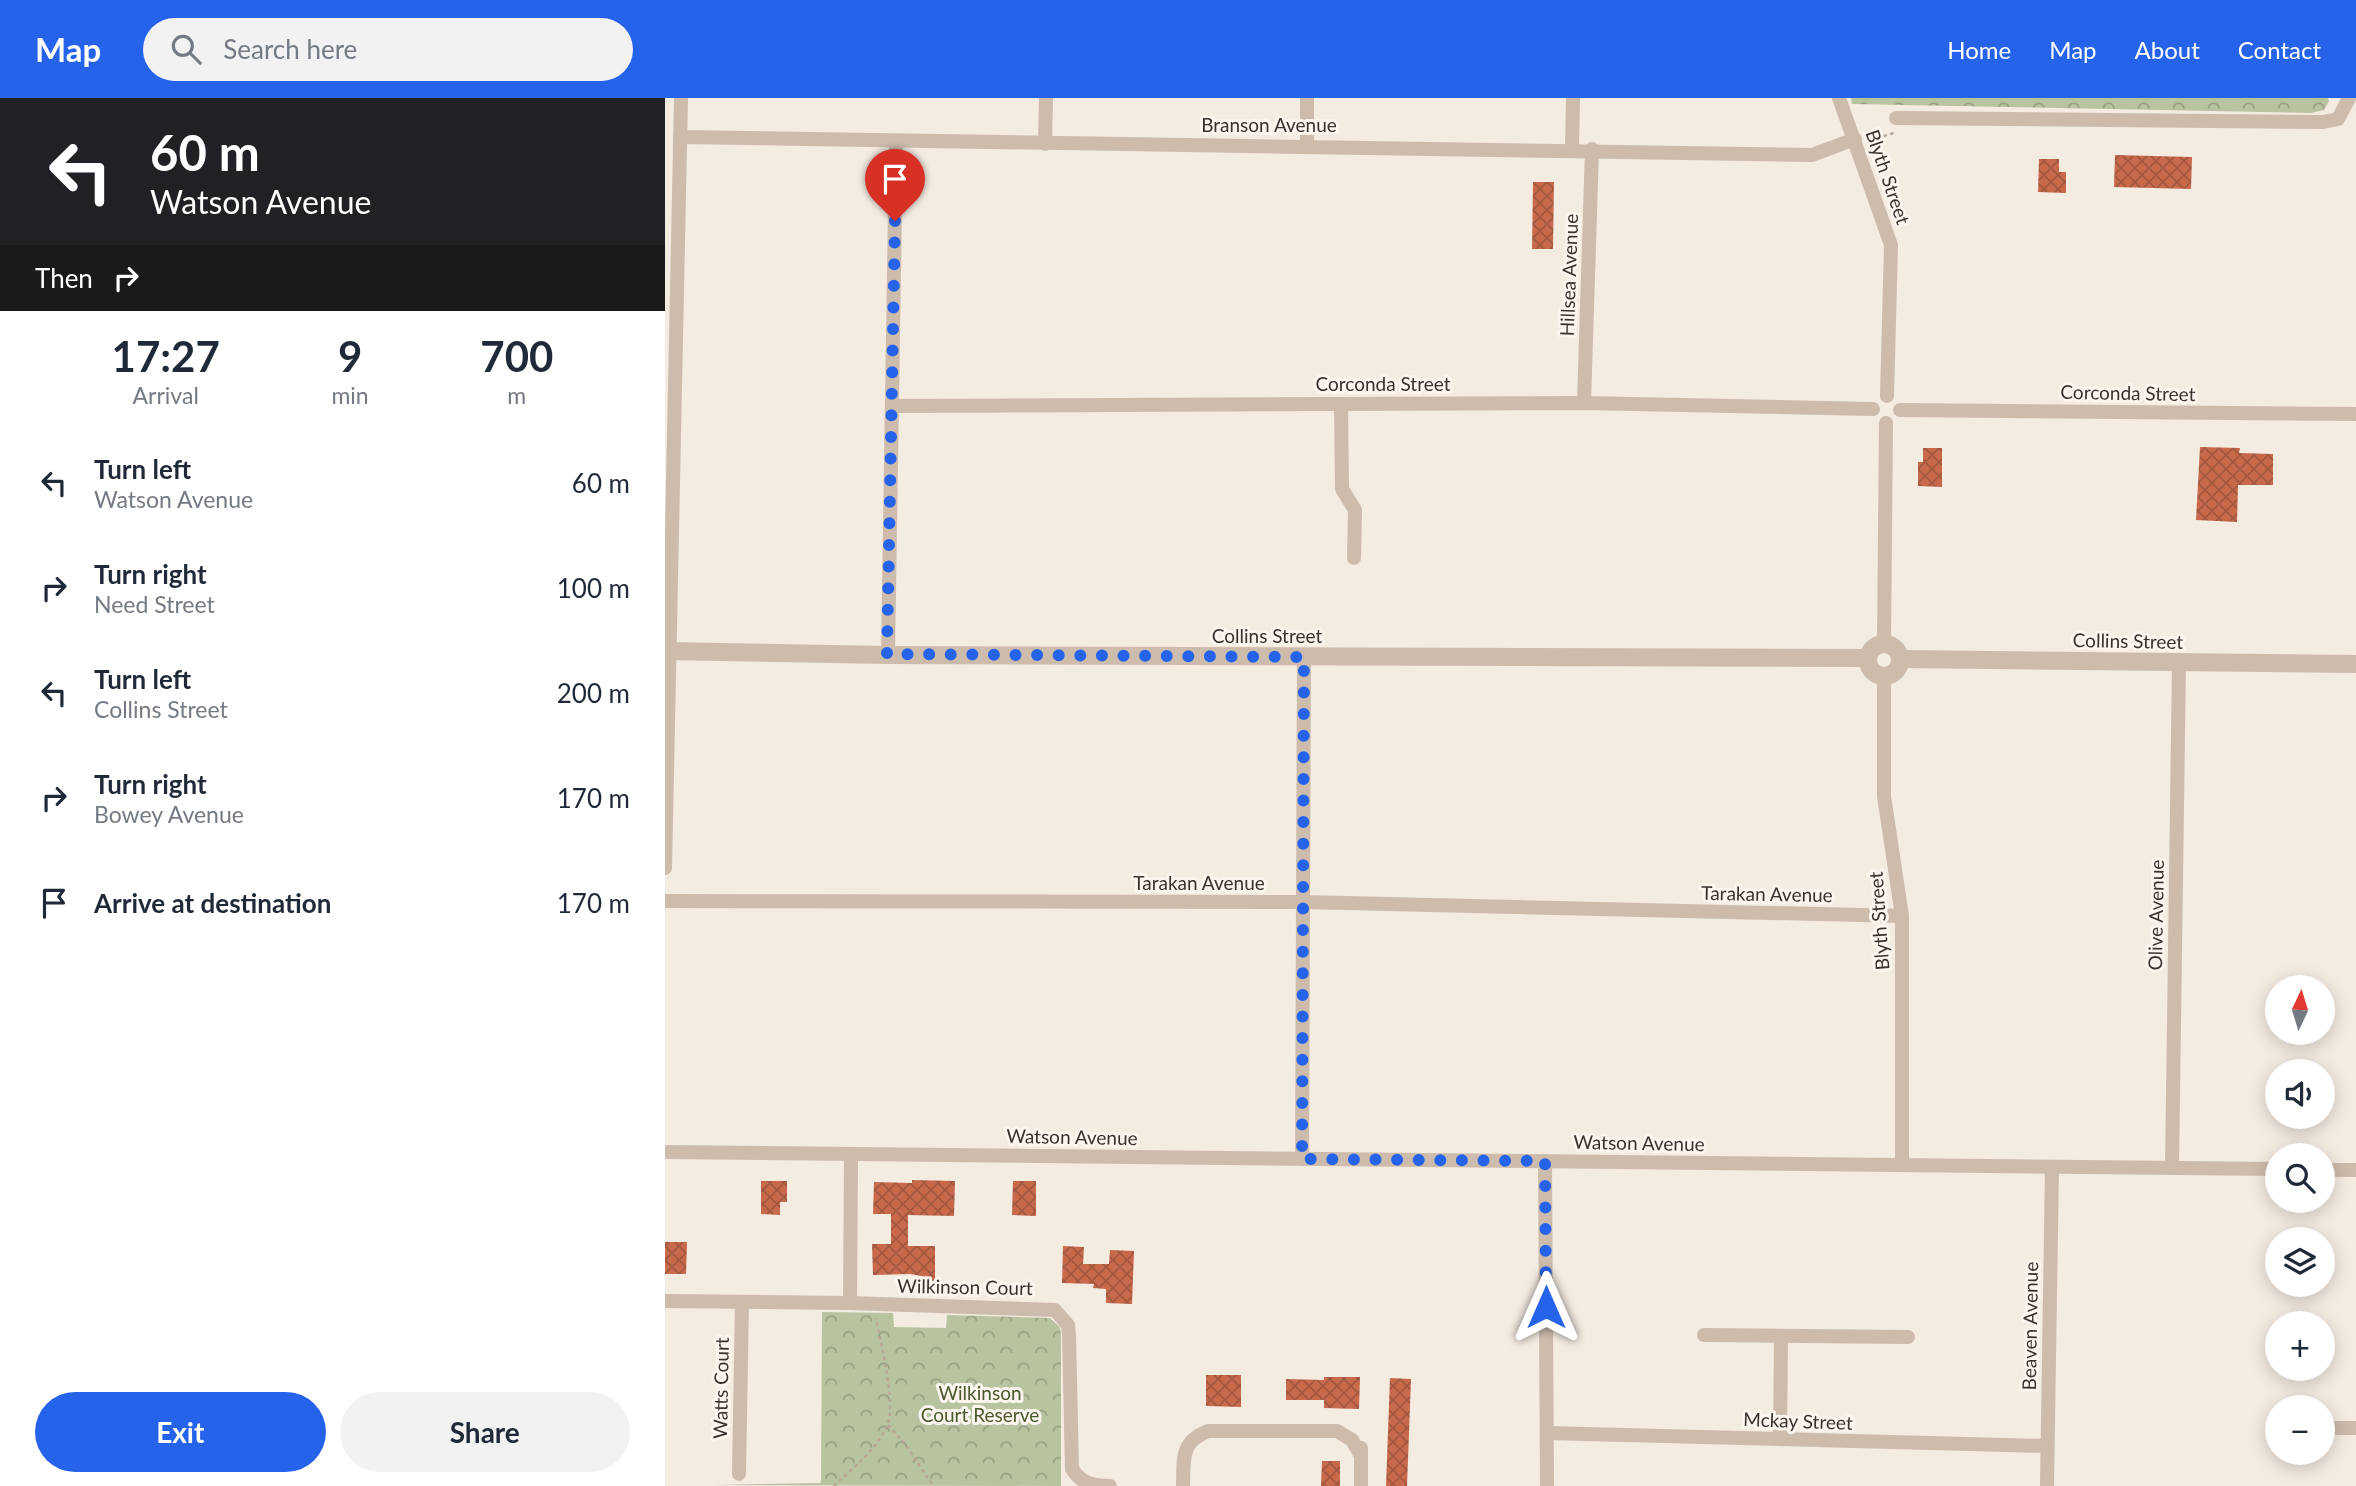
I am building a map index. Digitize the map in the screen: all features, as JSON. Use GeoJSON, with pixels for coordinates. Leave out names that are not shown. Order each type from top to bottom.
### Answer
{"type":"FeatureCollection","features":[{"type":"Feature","properties":{"kind":"street"},"geometry":{"type":"LineString","coordinates":[[665,868],[681,98]]}},
{"type":"Feature","properties":{"kind":"street"},"geometry":{"type":"LineString","coordinates":[[1045,144],[1046,98]]}},
{"type":"Feature","properties":{"kind":"street"},"geometry":{"type":"LineString","coordinates":[[1307,98],[1307,144]]}},
{"type":"Feature","properties":{"kind":"street"},"geometry":{"type":"LineString","coordinates":[[1572,149],[1573,98]]}},
{"type":"Feature","properties":{"kind":"street","name":"Blyth Street"},"geometry":{"type":"LineString","coordinates":[[1839,98],[1891,245],[1887,396]]}},
{"type":"Feature","properties":{"kind":"street"},"geometry":{"type":"LineString","coordinates":[[1900,118],[2323,122],[2338,119],[2349,98]]}},
{"type":"Feature","properties":{"kind":"street","name":"Branson Avenue"},"geometry":{"type":"LineString","coordinates":[[680,136],[1045,144],[1307,144],[1812,155],[1856,142]]}},
{"type":"Feature","properties":{"kind":"street"},"geometry":{"type":"LineString","coordinates":[[887,654],[894,406],[896,142]]}},
{"type":"Feature","properties":{"kind":"street","name":"Hillsea Avenue"},"geometry":{"type":"LineString","coordinates":[[1584,403],[1592,149]]}},
{"type":"Feature","properties":{"kind":"street"},"geometry":{"type":"LineString","coordinates":[[1887,396],[1896,400],[1900,410],[1895,420],[1886,423],[1875,418],[1873,409],[1876,400],[1887,396]]}},
{"type":"Feature","properties":{"kind":"street","name":"Corconda Street"},"geometry":{"type":"LineString","coordinates":[[894,406],[1584,403],[1873,409]]}},
{"type":"Feature","properties":{"kind":"street"},"geometry":{"type":"LineString","coordinates":[[1341,404],[1342,489],[1355,510],[1354,558]]}},
{"type":"Feature","properties":{"kind":"street","name":"Corconda Street"},"geometry":{"type":"LineString","coordinates":[[1900,410],[2356,414]]}},
{"type":"Feature","properties":{"kind":"street"},"geometry":{"type":"LineString","coordinates":[[1884,645],[1886,423]]}},
{"type":"Feature","properties":{"kind":"street"},"geometry":{"type":"LineString","coordinates":[[1884,645],[1895,649],[1900,659],[1896,671],[1884,676],[1872,671],[1868,658],[1874,649],[1884,645]]}},
{"type":"Feature","properties":{"kind":"street","name":"Collins Street"},"geometry":{"type":"LineString","coordinates":[[668,651],[1304,657],[1868,658]]}},
{"type":"Feature","properties":{"kind":"street"},"geometry":{"type":"LineString","coordinates":[[1302,1159],[1304,657]]}},
{"type":"Feature","properties":{"kind":"street","name":"Collins Street"},"geometry":{"type":"LineString","coordinates":[[1900,659],[2356,664]]}},
{"type":"Feature","properties":{"kind":"street","name":"Olive Avenue"},"geometry":{"type":"LineString","coordinates":[[2172,1168],[2179,663]]}},
{"type":"Feature","properties":{"kind":"street","name":"Blyth Street"},"geometry":{"type":"LineString","coordinates":[[1884,676],[1884,796],[1902,916],[1902,1165]]}},
{"type":"Feature","properties":{"kind":"street","name":"Tarakan Avenue"},"geometry":{"type":"LineString","coordinates":[[665,901],[1303,902],[1902,916]]}},
{"type":"Feature","properties":{"kind":"street","name":"Watson Avenue"},"geometry":{"type":"LineString","coordinates":[[665,1152],[2265,1169]]}},
{"type":"Feature","properties":{"kind":"street"},"geometry":{"type":"LineString","coordinates":[[850,1303],[851,1154]]}},
{"type":"Feature","properties":{"kind":"street"},"geometry":{"type":"LineString","coordinates":[[1545,1161],[1547,1486]]}},
{"type":"Feature","properties":{"kind":"street","name":"Beaven Avenue"},"geometry":{"type":"LineString","coordinates":[[2047,1486],[2052,1167]]}},
{"type":"Feature","properties":{"kind":"street"},"geometry":{"type":"LineString","coordinates":[[2335,1170],[2356,1170]]}},
{"type":"Feature","properties":{"kind":"street","name":"Wilkinson Court"},"geometry":{"type":"LineString","coordinates":[[665,1301],[1043,1308],[1062,1315],[1069,1335],[1072,1469],[1079,1480],[1095,1486],[1110,1486]]}},
{"type":"Feature","properties":{"kind":"street","name":"Watts Court"},"geometry":{"type":"LineString","coordinates":[[739,1474],[742,1302]]}},
{"type":"Feature","properties":{"kind":"street"},"geometry":{"type":"LineString","coordinates":[[1704,1335],[1908,1337]]}},
{"type":"Feature","properties":{"kind":"street"},"geometry":{"type":"LineString","coordinates":[[1780,1439],[1781,1336]]}},
{"type":"Feature","properties":{"kind":"street"},"geometry":{"type":"LineString","coordinates":[[2335,1428],[2356,1428]]}},
{"type":"Feature","properties":{"kind":"street"},"geometry":{"type":"LineString","coordinates":[[1183,1486],[1185,1452],[1193,1437],[1208,1431],[1337,1432],[1352,1440],[1361,1456]]}},
{"type":"Feature","properties":{"kind":"street","name":"Mckay Street"},"geometry":{"type":"LineString","coordinates":[[1547,1433],[2047,1447]]}},
{"type":"Feature","properties":{"kind":"street"},"geometry":{"type":"LineString","coordinates":[[1361,1436],[1361,1486]]}},
{"type":"Feature","properties":{"kind":"path"},"geometry":{"type":"LineString","coordinates":[[1856,142],[1903,130],[1900,118]]}},
{"type":"Feature","properties":{"kind":"path"},"geometry":{"type":"LineString","coordinates":[[834,1486],[872,1449],[888,1425],[890,1408],[874,1304]]}},
{"type":"Feature","properties":{"kind":"path"},"geometry":{"type":"LineString","coordinates":[[888,1425],[906,1445],[933,1486]]}},
{"type":"Feature","properties":{"kind":"green space"},"geometry":{"type":"Polygon","coordinates":[[[1851,98],[2328,98],[2329,101],[2324,110],[2311,113],[1852,104],[1851,98]]]}},
{"type":"Feature","properties":{"kind":"green space","name":"Wilkinson Court Reserve"},"geometry":{"type":"Polygon","coordinates":[[[822,1312],[893,1313],[894,1327],[946,1328],[947,1315],[1050,1318],[1060,1327],[1061,1335],[1061,1486],[713,1485],[821,1483],[822,1312]]]}},
{"type":"Feature","properties":{"kind":"green space"},"geometry":{"type":"Polygon","coordinates":[[[1012,1401],[1029,1415],[1005,1442],[988,1428],[1012,1401]]]}},
{"type":"Feature","properties":{"kind":"building"},"geometry":{"type":"Polygon","coordinates":[[[2115,155],[2192,157],[2191,189],[2114,187],[2115,155]]]}},
{"type":"Feature","properties":{"kind":"building"},"geometry":{"type":"Polygon","coordinates":[[[2039,159],[2059,159],[2059,172],[2066,172],[2066,193],[2038,192],[2039,159]]]}},
{"type":"Feature","properties":{"kind":"building"},"geometry":{"type":"Polygon","coordinates":[[[1533,182],[1554,182],[1553,249],[1532,249],[1533,182]]]}},
{"type":"Feature","properties":{"kind":"building"},"geometry":{"type":"Polygon","coordinates":[[[2200,447],[2240,448],[2239,453],[2273,454],[2273,485],[2238,485],[2237,522],[2196,520],[2200,447]]]}},
{"type":"Feature","properties":{"kind":"building"},"geometry":{"type":"Polygon","coordinates":[[[1923,448],[1942,448],[1942,487],[1918,486],[1918,462],[1923,462],[1923,448]]]}},
{"type":"Feature","properties":{"kind":"building"},"geometry":{"type":"Polygon","coordinates":[[[912,1180],[955,1181],[954,1216],[908,1215],[908,1246],[935,1246],[935,1281],[922,1281],[922,1276],[910,1274],[873,1275],[872,1244],[891,1244],[891,1214],[873,1214],[874,1182],[912,1183],[912,1180]]]}},
{"type":"Feature","properties":{"kind":"building"},"geometry":{"type":"Polygon","coordinates":[[[761,1181],[787,1181],[787,1202],[780,1202],[780,1215],[761,1214],[761,1181]]]}},
{"type":"Feature","properties":{"kind":"building"},"geometry":{"type":"Polygon","coordinates":[[[1013,1181],[1036,1181],[1036,1216],[1012,1215],[1013,1181]]]}},
{"type":"Feature","properties":{"kind":"building"},"geometry":{"type":"Polygon","coordinates":[[[665,1242],[687,1242],[686,1274],[665,1274],[665,1242]]]}},
{"type":"Feature","properties":{"kind":"building"},"geometry":{"type":"Polygon","coordinates":[[[1063,1246],[1084,1247],[1083,1264],[1109,1264],[1110,1250],[1134,1251],[1132,1304],[1106,1303],[1106,1289],[1093,1288],[1094,1284],[1062,1283],[1063,1246]]]}},
{"type":"Feature","properties":{"kind":"building"},"geometry":{"type":"Polygon","coordinates":[[[1206,1375],[1241,1375],[1241,1407],[1206,1406],[1206,1375]]]}},
{"type":"Feature","properties":{"kind":"building"},"geometry":{"type":"Polygon","coordinates":[[[1324,1377],[1360,1377],[1359,1409],[1324,1408],[1324,1400],[1286,1400],[1286,1379],[1324,1380],[1324,1377]]]}},
{"type":"Feature","properties":{"kind":"building"},"geometry":{"type":"Polygon","coordinates":[[[1390,1378],[1411,1379],[1407,1486],[1386,1486],[1390,1378]]]}},
{"type":"Feature","properties":{"kind":"building"},"geometry":{"type":"Polygon","coordinates":[[[1322,1461],[1340,1461],[1340,1486],[1321,1486],[1322,1461]]]}},
{"type":"Feature","properties":{"kind":"route"},"geometry":{"type":"LineString","coordinates":[[895,221],[894,406],[887,654],[1304,657],[1302,1159],[1545,1161],[1546,1307]]}}]}
